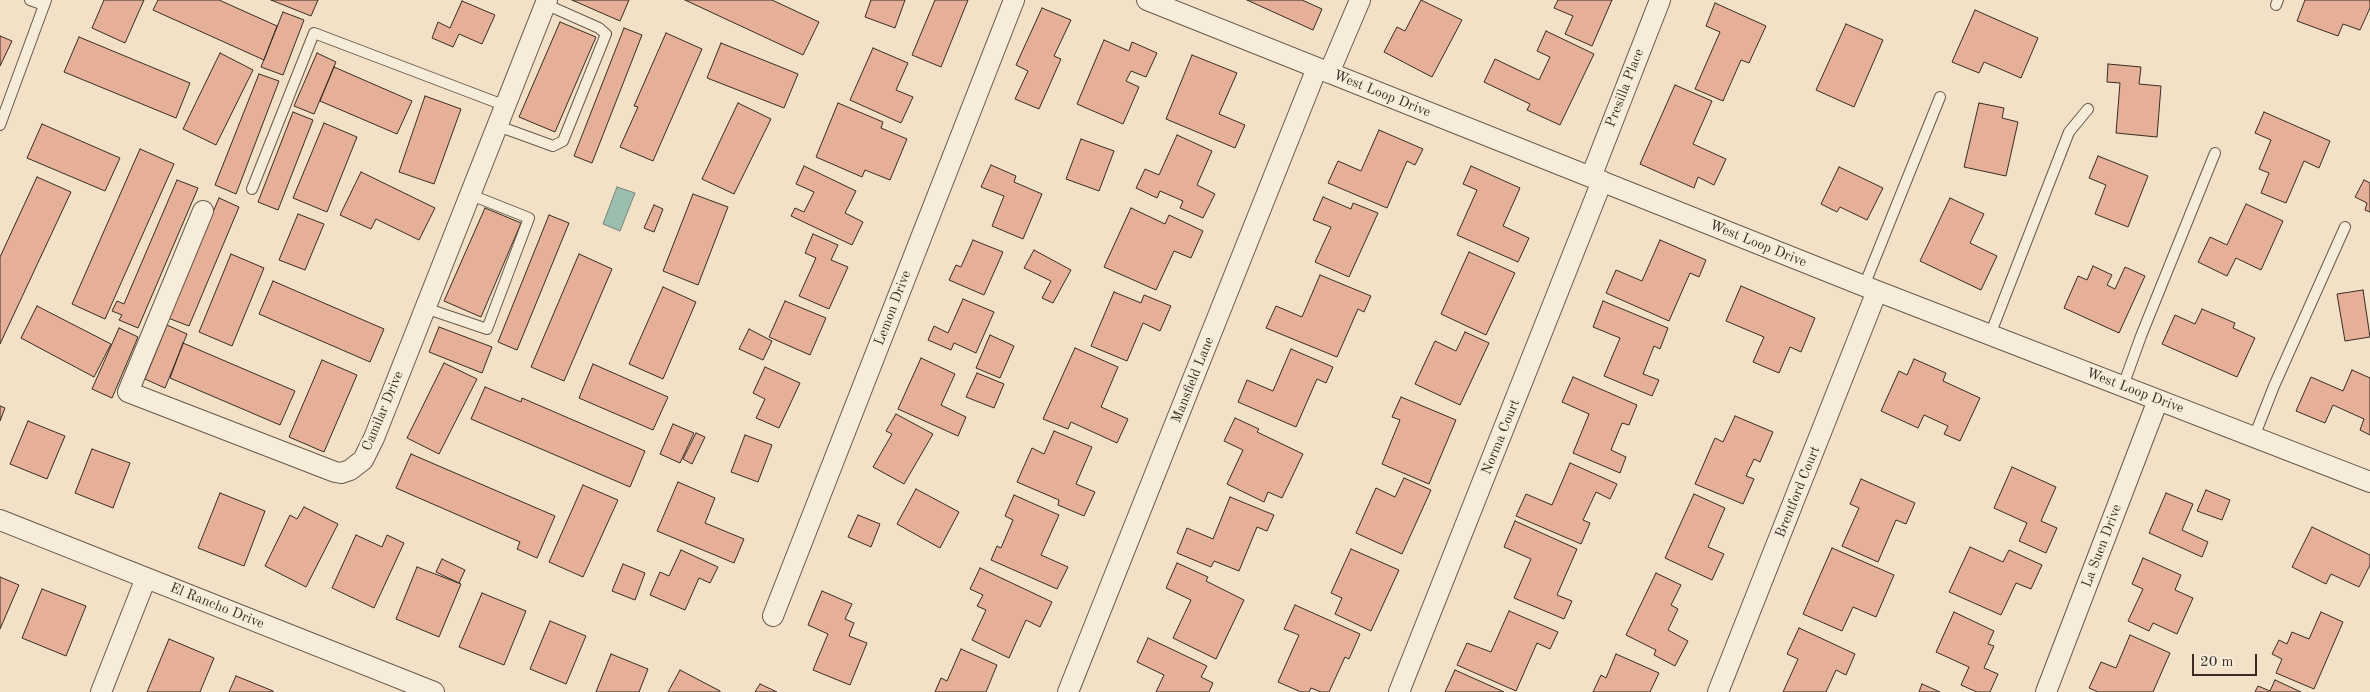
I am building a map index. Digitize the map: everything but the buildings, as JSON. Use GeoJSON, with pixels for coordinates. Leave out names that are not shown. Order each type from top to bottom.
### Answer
{"type":"FeatureCollection","features":[{"type":"Feature","properties":{"kind":"street","name":"Lemon Drive"},"geometry":{"type":"LineString","coordinates":[[773,616],[1014,0]]}},
{"type":"Feature","properties":{"kind":"street","name":"West Loop Drive"},"geometry":{"type":"LineString","coordinates":[[1147,0],[1192,8],[1323,71],[1871,289],[2370,482]]}},
{"type":"Feature","properties":{"kind":"street","name":"Mansfield Lane"},"geometry":{"type":"LineString","coordinates":[[1068,692],[1323,71],[1360,0]]}},
{"type":"Feature","properties":{"kind":"street","name":"Presilla Place"},"geometry":{"type":"LineString","coordinates":[[1597,179],[1660,0]]}},
{"type":"Feature","properties":{"kind":"street","name":"Camilar Drive"},"geometry":{"type":"LineString","coordinates":[[203,211],[128,392],[341,473],[350,470],[362,460],[374,438],[546,2]]}},
{"type":"Feature","properties":{"kind":"street","name":"Norma Court"},"geometry":{"type":"LineString","coordinates":[[1399,692],[1597,179]]}},
{"type":"Feature","properties":{"kind":"street","name":"Brentford Court"},"geometry":{"type":"LineString","coordinates":[[1718,692],[1871,289]]}},
{"type":"Feature","properties":{"kind":"street","name":"La Suen Drive"},"geometry":{"type":"LineString","coordinates":[[2046,692],[2158,400]]}},
{"type":"Feature","properties":{"kind":"street","name":"El Rancho Drive"},"geometry":{"type":"LineString","coordinates":[[0,520],[434,692]]}},
{"type":"Feature","properties":{"kind":"street"},"geometry":{"type":"LineString","coordinates":[[101,692],[146,578]]}},
{"type":"Feature","properties":{"kind":"lane"},"geometry":{"type":"LineString","coordinates":[[0,125],[45,2],[30,0]]}},
{"type":"Feature","properties":{"kind":"lane"},"geometry":{"type":"LineString","coordinates":[[498,126],[554,146],[563,141],[606,34],[599,28],[546,2]]}},
{"type":"Feature","properties":{"kind":"lane"},"geometry":{"type":"LineString","coordinates":[[252,189],[314,33],[506,106]]}},
{"type":"Feature","properties":{"kind":"lane"},"geometry":{"type":"LineString","coordinates":[[1871,289],[1940,97]]}},
{"type":"Feature","properties":{"kind":"lane"},"geometry":{"type":"LineString","coordinates":[[1990,335],[2069,132],[2088,109]]}},
{"type":"Feature","properties":{"kind":"lane"},"geometry":{"type":"LineString","coordinates":[[2123,386],[2141,336],[2215,154]]}},
{"type":"Feature","properties":{"kind":"lane"},"geometry":{"type":"LineString","coordinates":[[426,308],[487,329],[529,218],[471,195]]}},
{"type":"Feature","properties":{"kind":"lane"},"geometry":{"type":"LineString","coordinates":[[2254,437],[2274,386],[2345,227]]}},
{"type":"Feature","properties":{"kind":"shaded area"},"geometry":{"type":"Polygon","coordinates":[[[617,187],[635,193],[620,231],[603,224],[617,187]]]}}]}
